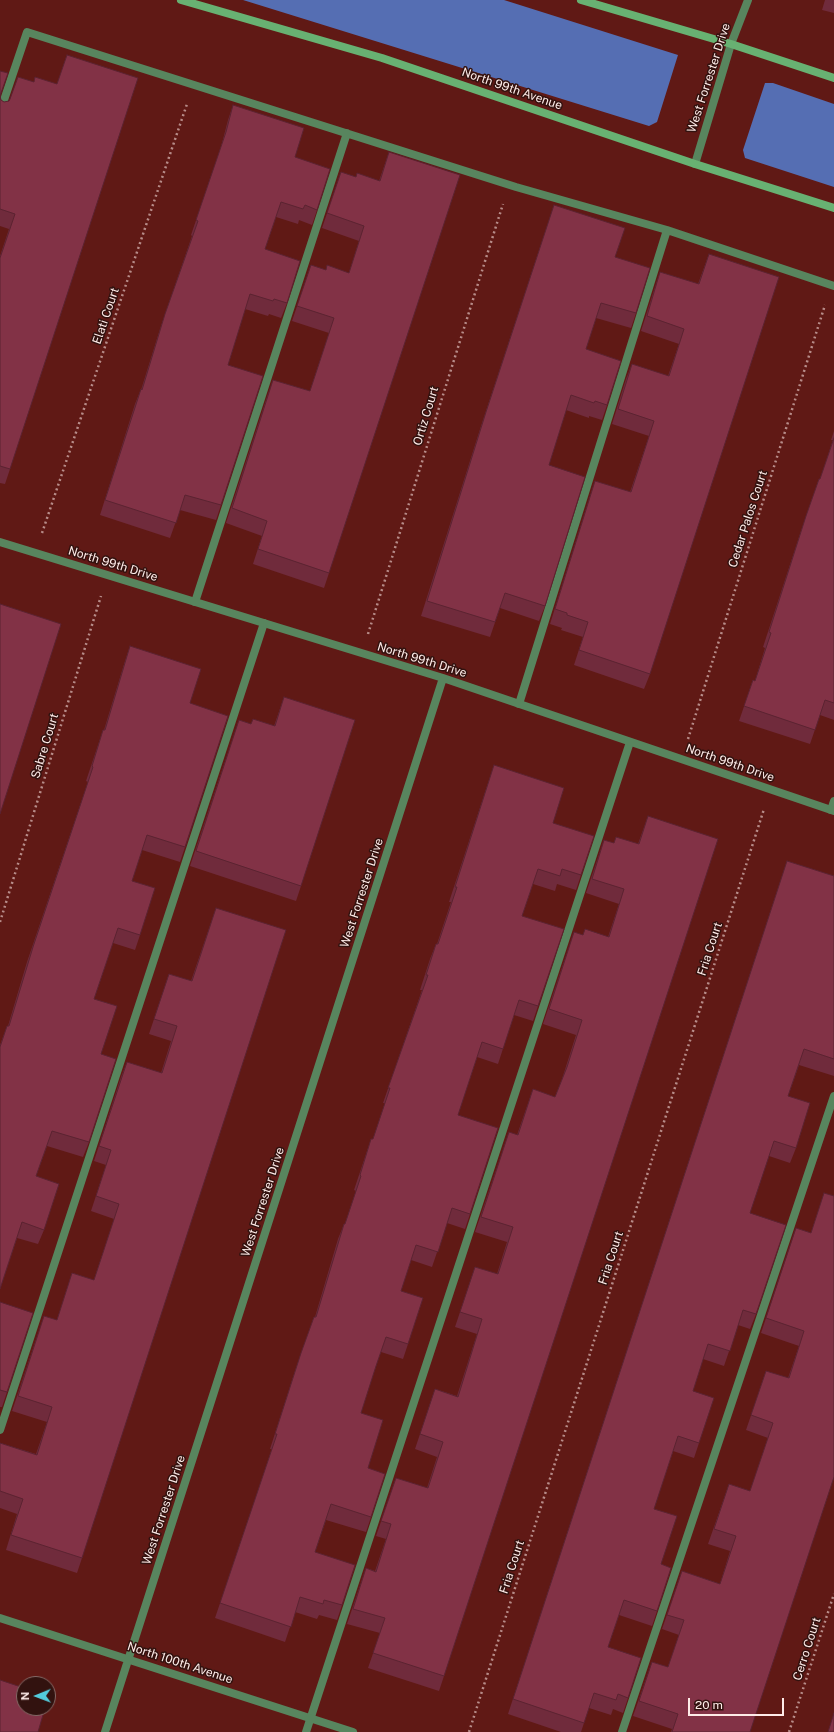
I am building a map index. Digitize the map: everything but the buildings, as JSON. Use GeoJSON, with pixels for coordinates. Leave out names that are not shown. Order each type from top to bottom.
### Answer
{"type":"FeatureCollection","features":[{"type":"Feature","properties":{"kind":"main road","name":"North 99th Avenue"},"geometry":{"type":"LineString","coordinates":[[181,0],[382,58],[695,164],[834,208]]}},
{"type":"Feature","properties":{"kind":"main road"},"geometry":{"type":"LineString","coordinates":[[581,0],[731,44],[834,78]]}},
{"type":"Feature","properties":{"kind":"street","name":"West Forrester Drive"},"geometry":{"type":"LineString","coordinates":[[695,164],[731,44],[748,0]]}},
{"type":"Feature","properties":{"kind":"street"},"geometry":{"type":"LineString","coordinates":[[0,112],[27,32],[509,185],[667,230],[833,286]]}},
{"type":"Feature","properties":{"kind":"street"},"geometry":{"type":"LineString","coordinates":[[195,602],[348,133]]}},
{"type":"Feature","properties":{"kind":"street"},"geometry":{"type":"LineString","coordinates":[[519,704],[667,230]]}},
{"type":"Feature","properties":{"kind":"street","name":"North 99th Drive"},"geometry":{"type":"LineString","coordinates":[[0,542],[443,678],[833,810]]}},
{"type":"Feature","properties":{"kind":"street"},"geometry":{"type":"LineString","coordinates":[[0,1430],[264,623]]}},
{"type":"Feature","properties":{"kind":"street","name":"West Forrester Drive"},"geometry":{"type":"LineString","coordinates":[[105,1732],[443,678]]}},
{"type":"Feature","properties":{"kind":"street"},"geometry":{"type":"LineString","coordinates":[[306,1732],[630,742]]}},
{"type":"Feature","properties":{"kind":"street"},"geometry":{"type":"LineString","coordinates":[[833,810],[834,801]]}},
{"type":"Feature","properties":{"kind":"street"},"geometry":{"type":"LineString","coordinates":[[622,1732],[834,1096]]}},
{"type":"Feature","properties":{"kind":"street","name":"North 100th Avenue"},"geometry":{"type":"LineString","coordinates":[[0,1618],[353,1732]]}},
{"type":"Feature","properties":{"kind":"path","name":"Elati Court"},"geometry":{"type":"LineString","coordinates":[[36,553],[193,84]]}},
{"type":"Feature","properties":{"kind":"path","name":"Ortiz Court"},"geometry":{"type":"LineString","coordinates":[[361,654],[509,185]]}},
{"type":"Feature","properties":{"kind":"path","name":"Cedar Palos Court"},"geometry":{"type":"LineString","coordinates":[[682,759],[833,286]]}},
{"type":"Feature","properties":{"kind":"path","name":"Sabre Court"},"geometry":{"type":"LineString","coordinates":[[0,922],[108,575]]}},
{"type":"Feature","properties":{"kind":"path","name":"Fria Court"},"geometry":{"type":"LineString","coordinates":[[469,1732],[770,789]]}},
{"type":"Feature","properties":{"kind":"path","name":"Cerro Court"},"geometry":{"type":"LineString","coordinates":[[789,1732],[834,1594]]}},
{"type":"Feature","properties":{"kind":"water"},"geometry":{"type":"Polygon","coordinates":[[[243,0],[504,0],[678,55],[657,122],[649,126],[243,0]]]}},
{"type":"Feature","properties":{"kind":"water"},"geometry":{"type":"Polygon","coordinates":[[[765,83],[773,83],[834,104],[834,187],[745,158],[743,150],[765,83]]]}}]}
